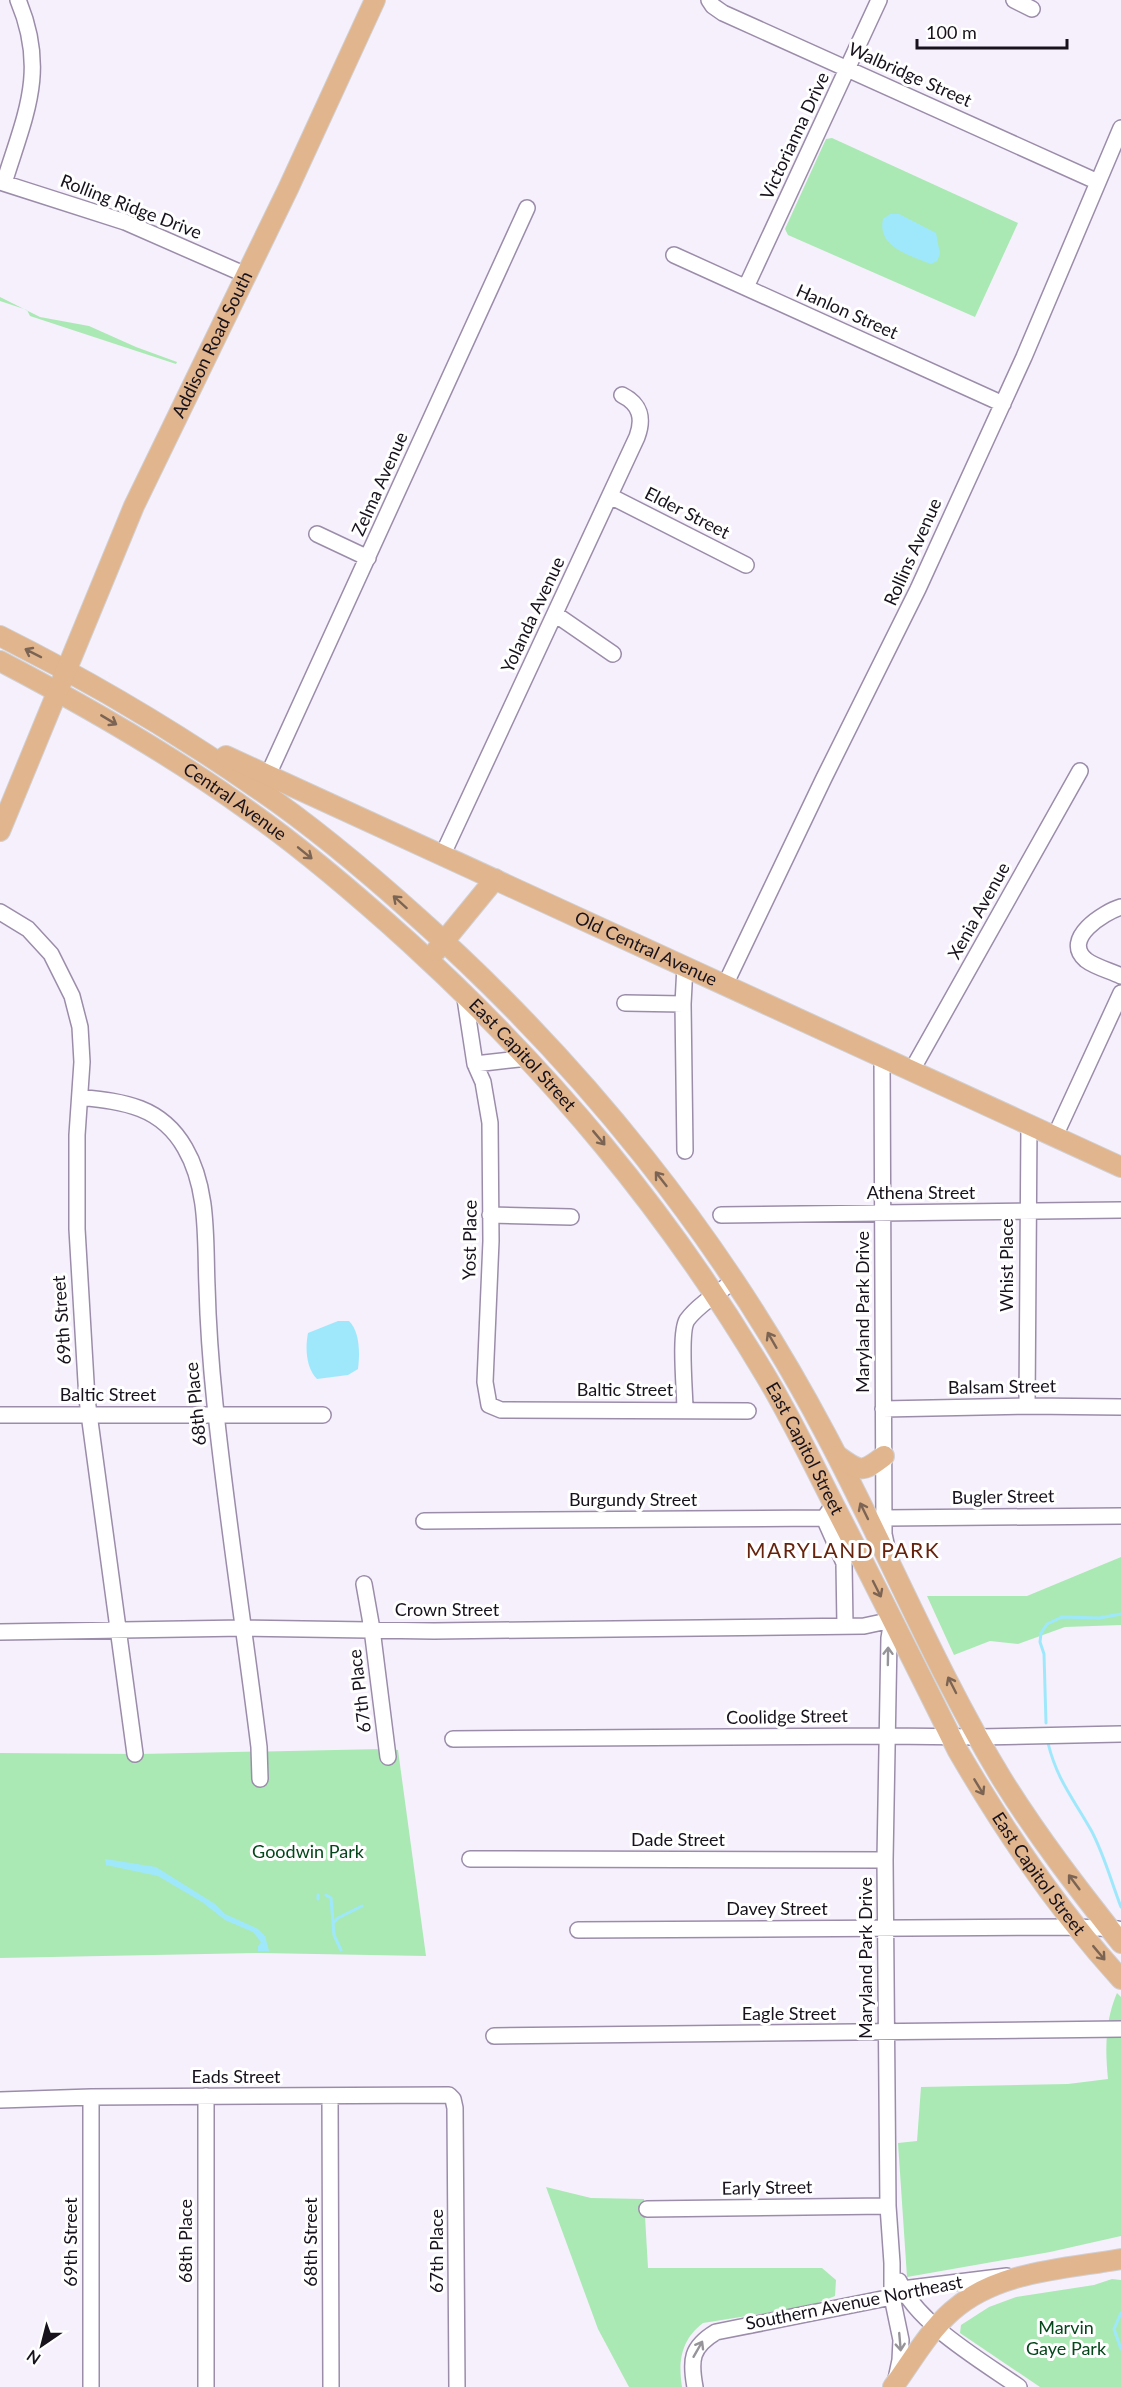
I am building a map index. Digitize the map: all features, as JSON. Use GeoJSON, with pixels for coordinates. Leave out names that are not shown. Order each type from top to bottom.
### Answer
{"type":"FeatureCollection","features":[{"type":"Feature","properties":{"kind":"main road","name":"Addison Road South"},"geometry":{"type":"LineString","coordinates":[[0,831],[4,811],[58,691],[134,506],[375,0]]}},
{"type":"Feature","properties":{"kind":"main road","name":"Central Avenue"},"geometry":{"type":"LineString","coordinates":[[0,636],[67,669],[171,732],[260,790],[326,840],[444,940]]}},
{"type":"Feature","properties":{"kind":"main road","name":"Central Avenue"},"geometry":{"type":"LineString","coordinates":[[0,661],[58,691],[145,742],[247,810],[335,877],[428,960]]}},
{"type":"Feature","properties":{"kind":"main road","name":"Old Central Avenue"},"geometry":{"type":"LineString","coordinates":[[171,732],[443,854],[1121,1167]]}},
{"type":"Feature","properties":{"kind":"main road"},"geometry":{"type":"LineString","coordinates":[[428,960],[495,879]]}},
{"type":"Feature","properties":{"kind":"main road","name":"East Capitol Street"},"geometry":{"type":"LineString","coordinates":[[444,940],[574,1072],[631,1140],[688,1214],[734,1281],[762,1323],[836,1455],[1002,1779],[1044,1843],[1117,1934]]}},
{"type":"Feature","properties":{"kind":"main road","name":"East Capitol Street"},"geometry":{"type":"LineString","coordinates":[[428,960],[464,992],[528,1058],[619,1162],[685,1251],[780,1400],[829,1511],[892,1620],[951,1736],[999,1818],[1077,1927],[1121,1979]]}},
{"type":"Feature","properties":{"kind":"main road"},"geometry":{"type":"LineString","coordinates":[[836,1455],[853,1467],[862,1470],[884,1456]]}},
{"type":"Feature","properties":{"kind":"main road","name":"Southern Avenue Northeast"},"geometry":{"type":"LineString","coordinates":[[1037,2273],[1121,2259]]}},
{"type":"Feature","properties":{"kind":"main road"},"geometry":{"type":"LineString","coordinates":[[893,2387],[935,2328],[951,2311],[980,2291],[999,2282],[1037,2273]]}},
{"type":"Feature","properties":{"kind":"street"},"geometry":{"type":"LineString","coordinates":[[2,183],[33,86],[30,38],[18,0]]}},
{"type":"Feature","properties":{"kind":"street","name":"Walbridge Street"},"geometry":{"type":"LineString","coordinates":[[709,0],[723,13],[1098,182]]}},
{"type":"Feature","properties":{"kind":"street","name":"Victorianna Drive"},"geometry":{"type":"LineString","coordinates":[[746,287],[879,0]]}},
{"type":"Feature","properties":{"kind":"street"},"geometry":{"type":"LineString","coordinates":[[1014,0],[1032,9]]}},
{"type":"Feature","properties":{"kind":"street","name":"Rollins Avenue"},"geometry":{"type":"LineString","coordinates":[[726,985],[824,778],[918,589],[1003,404],[1121,128]]}},
{"type":"Feature","properties":{"kind":"street","name":"Rolling Ridge Drive"},"geometry":{"type":"LineString","coordinates":[[2,183],[124,222],[246,275]]}},
{"type":"Feature","properties":{"kind":"street","name":"Zelma Avenue"},"geometry":{"type":"LineString","coordinates":[[268,775],[527,208]]}},
{"type":"Feature","properties":{"kind":"street","name":"Hanlon Street"},"geometry":{"type":"LineString","coordinates":[[674,255],[1003,404]]}},
{"type":"Feature","properties":{"kind":"street","name":"Yolanda Avenue"},"geometry":{"type":"LineString","coordinates":[[443,854],[637,437],[641,422],[636,406],[622,396]]}},
{"type":"Feature","properties":{"kind":"street","name":"Elder Street"},"geometry":{"type":"LineString","coordinates":[[610,496],[746,565]]}},
{"type":"Feature","properties":{"kind":"street"},"geometry":{"type":"LineString","coordinates":[[317,534],[368,558]]}},
{"type":"Feature","properties":{"kind":"street"},"geometry":{"type":"LineString","coordinates":[[555,614],[613,654]]}},
{"type":"Feature","properties":{"kind":"street","name":"Xenia Avenue"},"geometry":{"type":"LineString","coordinates":[[912,1070],[1080,771]]}},
{"type":"Feature","properties":{"kind":"street"},"geometry":{"type":"LineString","coordinates":[[1121,907],[1098,917],[1088,926],[1079,943],[1086,960],[1121,976]]}},
{"type":"Feature","properties":{"kind":"street","name":"69th Street"},"geometry":{"type":"LineString","coordinates":[[0,912],[28,929],[58,967],[72,996],[80,1027],[82,1042],[78,1135],[77,1264],[88,1414],[135,1754]]}},
{"type":"Feature","properties":{"kind":"street"},"geometry":{"type":"LineString","coordinates":[[685,966],[683,1004],[685,1151]]}},
{"type":"Feature","properties":{"kind":"street","name":"Yost Place"},"geometry":{"type":"LineString","coordinates":[[464,992],[475,1064],[483,1082],[490,1123],[485,1382],[489,1405],[501,1410]]}},
{"type":"Feature","properties":{"kind":"street"},"geometry":{"type":"LineString","coordinates":[[1055,1136],[1121,993]]}},
{"type":"Feature","properties":{"kind":"street"},"geometry":{"type":"LineString","coordinates":[[625,1004],[683,1004]]}},
{"type":"Feature","properties":{"kind":"street","name":"Maryland Park Drive"},"geometry":{"type":"LineString","coordinates":[[882,1056],[884,1534],[891,1566]]}},
{"type":"Feature","properties":{"kind":"street"},"geometry":{"type":"LineString","coordinates":[[475,1064],[528,1058]]}},
{"type":"Feature","properties":{"kind":"street","name":"68th Place"},"geometry":{"type":"LineString","coordinates":[[80,1097],[134,1105],[149,1112],[173,1132],[191,1160],[201,1194],[216,1416],[259,1747],[260,1779]]}},
{"type":"Feature","properties":{"kind":"street","name":"Whist Place"},"geometry":{"type":"LineString","coordinates":[[1027,1406],[1029,1124]]}},
{"type":"Feature","properties":{"kind":"street","name":"Athena Street"},"geometry":{"type":"LineString","coordinates":[[721,1215],[1121,1210]]}},
{"type":"Feature","properties":{"kind":"street"},"geometry":{"type":"LineString","coordinates":[[490,1215],[571,1217]]}},
{"type":"Feature","properties":{"kind":"street"},"geometry":{"type":"LineString","coordinates":[[685,1410],[683,1338],[686,1323],[714,1296],[734,1281]]}},
{"type":"Feature","properties":{"kind":"street","name":"Balsam Street"},"geometry":{"type":"LineString","coordinates":[[883,1409],[1121,1407]]}},
{"type":"Feature","properties":{"kind":"street","name":"Baltic Street"},"geometry":{"type":"LineString","coordinates":[[501,1410],[748,1411]]}},
{"type":"Feature","properties":{"kind":"street","name":"Baltic Street"},"geometry":{"type":"LineString","coordinates":[[0,1414],[323,1415]]}},
{"type":"Feature","properties":{"kind":"street"},"geometry":{"type":"LineString","coordinates":[[829,1511],[844,1563],[845,1626]]}},
{"type":"Feature","properties":{"kind":"street","name":"Burgundy Street"},"geometry":{"type":"LineString","coordinates":[[424,1521],[829,1511]]}},
{"type":"Feature","properties":{"kind":"street","name":"Bugler Street"},"geometry":{"type":"LineString","coordinates":[[885,1518],[1121,1516]]}},
{"type":"Feature","properties":{"kind":"street","name":"67th Place"},"geometry":{"type":"LineString","coordinates":[[364,1584],[388,1757]]}},
{"type":"Feature","properties":{"kind":"street","name":"Maryland Park Drive"},"geometry":{"type":"LineString","coordinates":[[892,1620],[889,1638],[886,1736],[885,1860],[888,2206],[901,2352],[899,2369],[893,2387]]}},
{"type":"Feature","properties":{"kind":"street","name":"Crown Street"},"geometry":{"type":"LineString","coordinates":[[0,1632],[244,1628],[434,1631],[864,1626],[892,1620]]}},
{"type":"Feature","properties":{"kind":"street","name":"Coolidge Street"},"geometry":{"type":"LineString","coordinates":[[453,1739],[979,1737],[1121,1734]]}},
{"type":"Feature","properties":{"kind":"street","name":"Dade Street"},"geometry":{"type":"LineString","coordinates":[[470,1859],[885,1860]]}},
{"type":"Feature","properties":{"kind":"street","name":"Davey Street"},"geometry":{"type":"LineString","coordinates":[[578,1930],[1077,1927],[1117,1934]]}},
{"type":"Feature","properties":{"kind":"street","name":"Eagle Street"},"geometry":{"type":"LineString","coordinates":[[494,2036],[1121,2030]]}},
{"type":"Feature","properties":{"kind":"street","name":"Eads Street"},"geometry":{"type":"LineString","coordinates":[[0,2100],[447,2094],[453,2099],[455,2116]]}},
{"type":"Feature","properties":{"kind":"street","name":"68th Place"},"geometry":{"type":"LineString","coordinates":[[206,2096],[206,2387]]}},
{"type":"Feature","properties":{"kind":"street","name":"68th Street"},"geometry":{"type":"LineString","coordinates":[[330,2096],[331,2387]]}},
{"type":"Feature","properties":{"kind":"street","name":"69th Street"},"geometry":{"type":"LineString","coordinates":[[90,2387],[92,2097]]}},
{"type":"Feature","properties":{"kind":"street","name":"67th Place"},"geometry":{"type":"LineString","coordinates":[[455,2116],[457,2387]]}},
{"type":"Feature","properties":{"kind":"street","name":"Early Street"},"geometry":{"type":"LineString","coordinates":[[647,2209],[888,2206]]}},
{"type":"Feature","properties":{"kind":"street","name":"Southern Avenue Northeast"},"geometry":{"type":"LineString","coordinates":[[695,2387],[692,2363],[697,2348],[704,2339],[729,2328],[969,2279],[1037,2273]]}},
{"type":"Feature","properties":{"kind":"street"},"geometry":{"type":"LineString","coordinates":[[897,2293],[918,2322],[935,2328],[1019,2387]]}},
{"type":"Feature","properties":{"kind":"green space"},"geometry":{"type":"Polygon","coordinates":[[[832,138],[1018,223],[975,317],[788,235],[785,229],[826,139],[832,138]]]}},
{"type":"Feature","properties":{"kind":"green space"},"geometry":{"type":"Polygon","coordinates":[[[0,297],[24,309],[0,301],[0,297]]]}},
{"type":"Feature","properties":{"kind":"green space"},"geometry":{"type":"Polygon","coordinates":[[[27,311],[40,317],[89,326],[177,362],[176,364],[30,316],[27,311]]]}},
{"type":"Feature","properties":{"kind":"green space"},"geometry":{"type":"Polygon","coordinates":[[[1121,1557],[1121,1625],[1065,1627],[1018,1644],[990,1641],[954,1655],[927,1596],[1027,1596],[1121,1557]]]}},
{"type":"Feature","properties":{"kind":"green space","name":"Goodwin Park"},"geometry":{"type":"Polygon","coordinates":[[[398,1750],[426,1956],[260,1953],[0,1958],[0,1753],[140,1754],[398,1750]]]}},
{"type":"Feature","properties":{"kind":"green space"},"geometry":{"type":"Polygon","coordinates":[[[1117,1993],[1121,1997],[1121,2236],[1050,2252],[907,2277],[898,2143],[917,2141],[921,2087],[1068,2084],[1108,2079],[1107,2035],[1110,2014],[1117,1993]]]}},
{"type":"Feature","properties":{"kind":"green space"},"geometry":{"type":"Polygon","coordinates":[[[546,2187],[591,2198],[644,2199],[648,2268],[822,2268],[836,2280],[835,2296],[810,2306],[703,2323],[690,2337],[683,2352],[680,2368],[682,2387],[629,2387],[598,2329],[546,2187]]]}},
{"type":"Feature","properties":{"kind":"green space","name":"Marvin Gaye Park"},"geometry":{"type":"Polygon","coordinates":[[[1112,2279],[1121,2280],[1121,2387],[1040,2387],[960,2333],[961,2325],[989,2307],[1016,2297],[1094,2285],[1112,2279]]]}},
{"type":"Feature","properties":{"kind":"water"},"geometry":{"type":"Polygon","coordinates":[[[890,214],[899,214],[936,233],[940,254],[937,261],[931,264],[896,249],[890,243],[882,229],[883,219],[890,214]]]}},
{"type":"Feature","properties":{"kind":"water"},"geometry":{"type":"Polygon","coordinates":[[[338,1321],[349,1321],[353,1326],[359,1350],[358,1369],[348,1375],[317,1379],[307,1358],[308,1333],[338,1321]]]}},
{"type":"Feature","properties":{"kind":"water"},"geometry":{"type":"Polygon","coordinates":[[[105,1859],[156,1867],[215,1904],[225,1914],[258,1929],[265,1936],[269,1951],[258,1951],[261,1942],[253,1932],[225,1920],[202,1902],[158,1876],[106,1865],[105,1859]]]}},
{"type":"Feature","properties":{"kind":"waterway"},"geometry":{"type":"LineString","coordinates":[[1046,1723],[1044,1654],[1040,1642],[1041,1633],[1047,1624],[1062,1617],[1099,1618],[1121,1614]]}},
{"type":"Feature","properties":{"kind":"waterway"},"geometry":{"type":"LineString","coordinates":[[1048,1743],[1061,1778],[1096,1839],[1121,1907]]}},
{"type":"Feature","properties":{"kind":"waterway"},"geometry":{"type":"LineString","coordinates":[[326,1895],[331,1898],[334,1935],[341,1950]]}},
{"type":"Feature","properties":{"kind":"waterway"},"geometry":{"type":"LineString","coordinates":[[333,1923],[362,1906]]}},
{"type":"Feature","properties":{"kind":"waterway"},"geometry":{"type":"LineString","coordinates":[[1121,2313],[1114,2329],[1121,2349]]}},
{"type":"Feature","properties":{"kind":"district","name":"MARYLAND PARK"},"geometry":{"type":"Point","coordinates":[843,1551]}}]}
